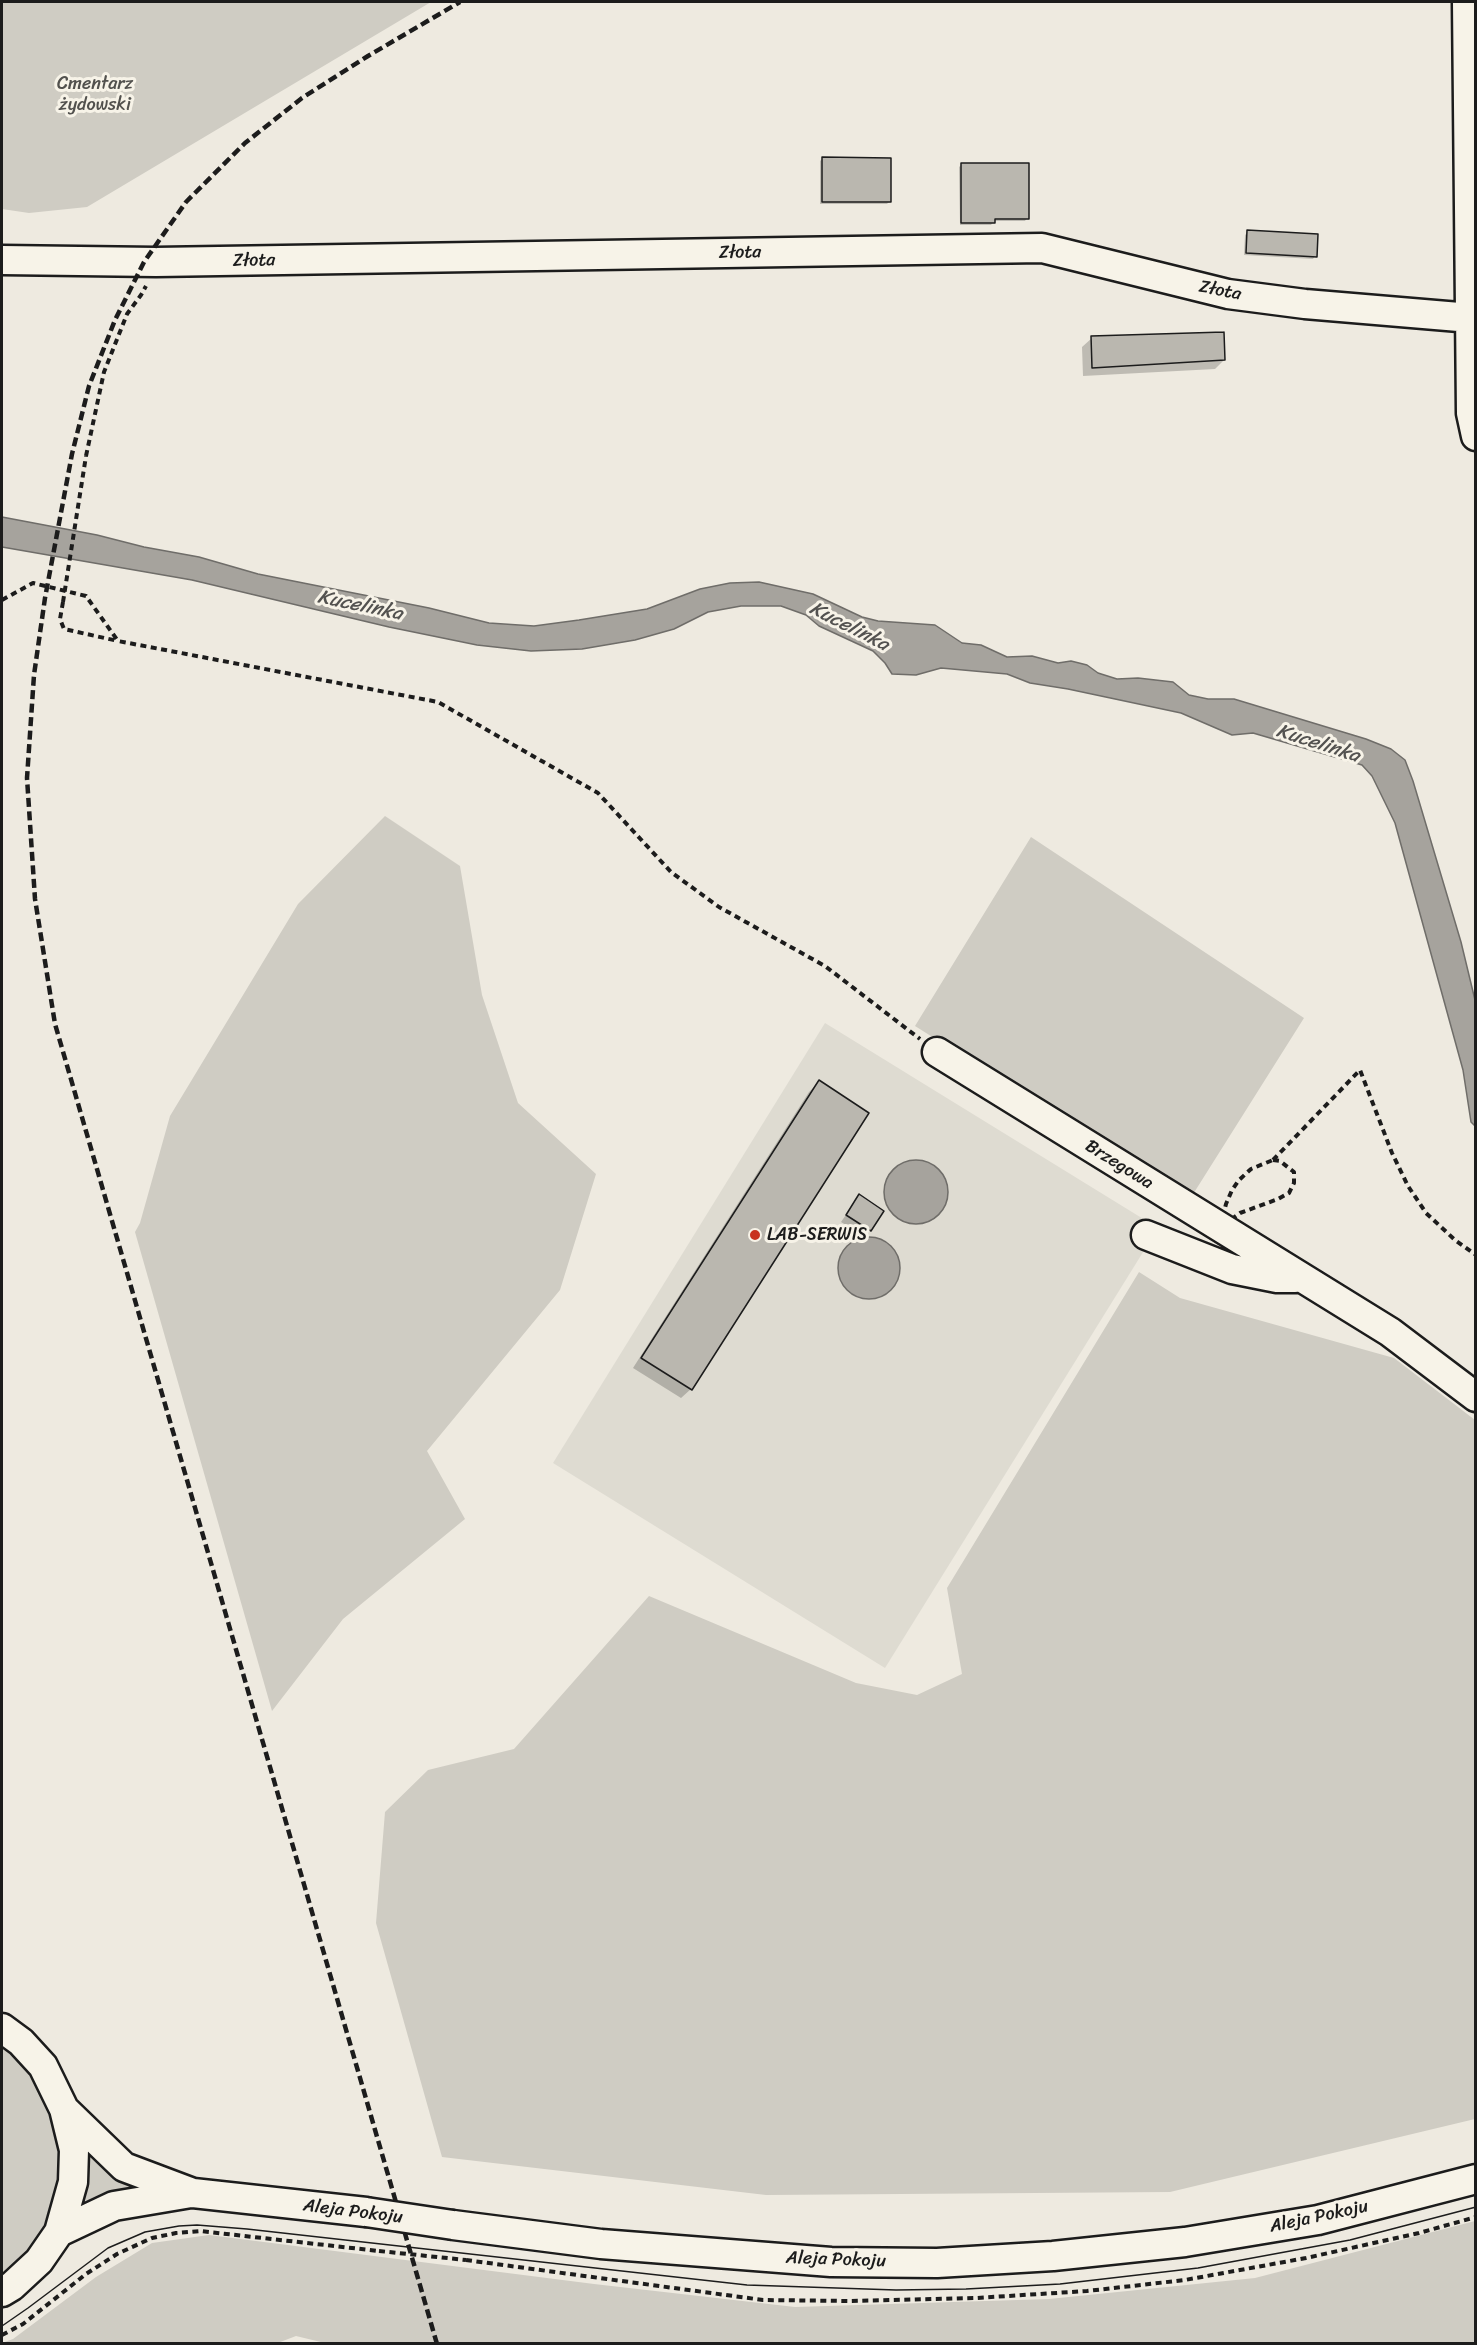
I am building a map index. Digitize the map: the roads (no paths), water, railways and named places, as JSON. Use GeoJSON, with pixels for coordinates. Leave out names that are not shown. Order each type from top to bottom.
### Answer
{"type":"FeatureCollection","features":[{"type":"Feature","properties":{"kind":"street"},"geometry":{"type":"LineString","coordinates":[[1467,2],[1471,413],[1476,436]]}},
{"type":"Feature","properties":{"kind":"street","name":"Złota"},"geometry":{"type":"LineString","coordinates":[[2,260],[156,262],[1042,248],[1228,294],[1305,304],[1471,318]]}},
{"type":"Feature","properties":{"kind":"street","name":"Brzegowa"},"geometry":{"type":"LineString","coordinates":[[937,1052],[1390,1332],[1476,1397]]}},
{"type":"Feature","properties":{"kind":"street","name":"Brzegowa"},"geometry":{"type":"LineString","coordinates":[[1146,1235],[1232,1269],[1277,1278],[1300,1278]]}},
{"type":"Feature","properties":{"kind":"street"},"geometry":{"type":"LineString","coordinates":[[2,2028],[21,2042],[43,2066],[64,2109],[74,2150],[73,2182],[59,2232],[39,2261],[12,2286],[2,2292]]}},
{"type":"Feature","properties":{"kind":"street","name":"Aleja Pokoju"},"geometry":{"type":"LineString","coordinates":[[64,2109],[124,2168],[193,2193],[366,2212],[601,2244],[831,2262],[937,2263],[1053,2256],[1185,2242],[1318,2220],[1476,2179]]}},
{"type":"Feature","properties":{"kind":"street","name":"Aleja Pokoju"},"geometry":{"type":"LineString","coordinates":[[59,2232],[114,2206],[193,2193]]}},
{"type":"Feature","properties":{"kind":"water","name":"Kucelinka"},"geometry":{"type":"Polygon","coordinates":[[[2,517],[199,557],[258,574],[429,608],[489,623],[534,626],[579,620],[647,609],[700,589],[730,583],[759,582],[813,594],[862,617],[878,621],[935,625],[962,643],[981,645],[1007,657],[1032,656],[1058,663],[1071,661],[1087,665],[1098,673],[1117,679],[1138,678],[1173,682],[1189,695],[1208,699],[1234,699],[1366,739],[1391,749],[1405,760],[1413,781],[1461,942],[1475,1000],[1475,1126],[1471,1122],[1463,1070],[1395,823],[1372,776],[1362,765],[1253,733],[1232,735],[1181,713],[1030,683],[1007,674],[941,668],[916,675],[892,674],[873,651],[819,626],[806,615],[781,606],[741,606],[708,612],[674,629],[635,640],[582,649],[531,651],[477,645],[389,627],[192,580],[2,547],[2,517]]]}},
{"type":"Feature","properties":{"kind":"water"},"geometry":{"type":"Polygon","coordinates":[[[910,1160],[922,1160],[939,1169],[946,1180],[948,1192],[946,1204],[939,1215],[922,1224],[910,1224],[898,1219],[889,1210],[884,1198],[884,1186],[889,1174],[898,1165],[910,1160]]]}},
{"type":"Feature","properties":{"kind":"water"},"geometry":{"type":"Polygon","coordinates":[[[869,1237],[886,1242],[891,1246],[895,1251],[900,1268],[895,1285],[891,1290],[886,1294],[869,1299],[852,1294],[847,1290],[843,1285],[838,1268],[843,1251],[847,1246],[852,1242],[869,1237]]]}},
{"type":"Feature","properties":{"kind":"tram line"},"geometry":{"type":"LineString","coordinates":[[2,2326],[108,2248],[145,2232],[179,2226],[247,2229],[747,2285],[896,2290],[966,2289],[1060,2284],[1198,2268],[1350,2240],[1476,2207]]}},
{"type":"Feature","properties":{"kind":"railway"},"geometry":{"type":"LineString","coordinates":[[437,2344],[55,1024],[35,899],[27,778],[34,675],[45,598],[72,454],[89,386],[115,320],[144,262],[186,202],[245,143],[302,98],[460,2]]}},
{"type":"Feature","properties":{"kind":"place","name":"LAB-SERWIS"},"geometry":{"type":"Point","coordinates":[755,1235]}},
{"type":"Feature","properties":{"kind":"park label","name":"Cmentarz żydowski"},"geometry":{"type":"Point","coordinates":[95,94]}}]}
